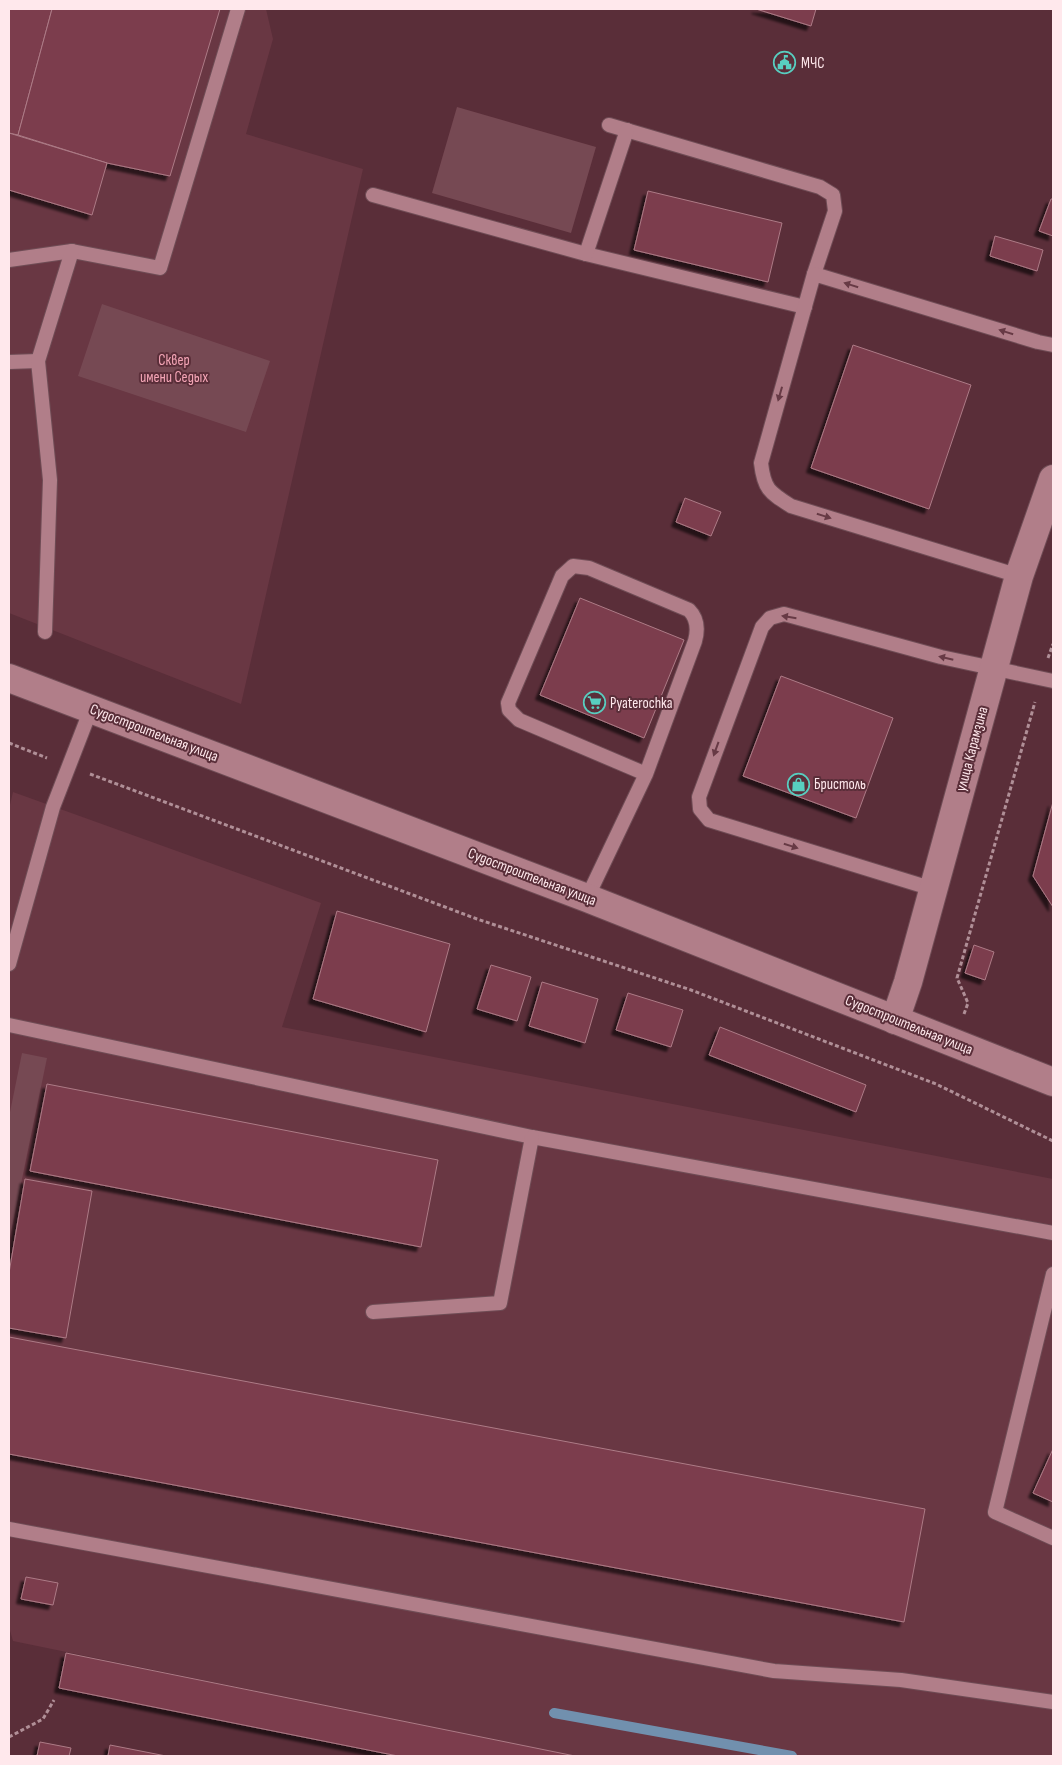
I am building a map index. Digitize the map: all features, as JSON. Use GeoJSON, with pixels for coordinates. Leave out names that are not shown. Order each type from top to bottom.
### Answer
{"type":"FeatureCollection","features":[{"type":"Feature","properties":{"kind":"street","name":"улица Карамзина"},"geometry":{"type":"LineString","coordinates":[[895,1020],[908,982],[1019,576],[1053,479]]}},
{"type":"Feature","properties":{"kind":"street","name":"Судостроительная улица"},"geometry":{"type":"LineString","coordinates":[[9,678],[587,898],[1053,1082]]}},
{"type":"Feature","properties":{"kind":"lane"},"geometry":{"type":"LineString","coordinates":[[9,260],[72,251],[160,268],[238,9]]}},
{"type":"Feature","properties":{"kind":"lane"},"geometry":{"type":"LineString","coordinates":[[609,126],[820,187],[834,195],[835,211],[814,274],[761,463],[763,482],[774,496],[791,506],[1019,576]]}},
{"type":"Feature","properties":{"kind":"lane"},"geometry":{"type":"LineString","coordinates":[[586,254],[627,130]]}},
{"type":"Feature","properties":{"kind":"lane"},"geometry":{"type":"LineString","coordinates":[[373,195],[586,254],[805,307]]}},
{"type":"Feature","properties":{"kind":"lane"},"geometry":{"type":"LineString","coordinates":[[45,632],[50,480],[38,361],[72,251]]}},
{"type":"Feature","properties":{"kind":"lane"},"geometry":{"type":"LineString","coordinates":[[814,274],[1053,345]]}},
{"type":"Feature","properties":{"kind":"lane"},"geometry":{"type":"LineString","coordinates":[[9,362],[38,361]]}},
{"type":"Feature","properties":{"kind":"lane"},"geometry":{"type":"LineString","coordinates":[[587,898],[646,774],[695,641],[696,620],[689,610],[589,568],[573,566],[562,576],[508,703],[509,710],[519,720],[646,774]]}},
{"type":"Feature","properties":{"kind":"lane"},"geometry":{"type":"LineString","coordinates":[[933,889],[709,820],[700,809],[699,797],[762,627],[770,618],[784,614],[941,657],[1047,680]]}},
{"type":"Feature","properties":{"kind":"lane"},"geometry":{"type":"LineString","coordinates":[[9,964],[53,807],[92,709]]}},
{"type":"Feature","properties":{"kind":"lane"},"geometry":{"type":"LineString","coordinates":[[9,1025],[532,1138],[1053,1233]]}},
{"type":"Feature","properties":{"kind":"lane"},"geometry":{"type":"LineString","coordinates":[[373,1312],[500,1303],[532,1138]]}},
{"type":"Feature","properties":{"kind":"lane"},"geometry":{"type":"LineString","coordinates":[[1053,1274],[995,1512],[1053,1538]]}},
{"type":"Feature","properties":{"kind":"lane"},"geometry":{"type":"LineString","coordinates":[[9,1529],[774,1671],[901,1680],[1053,1702]]}},
{"type":"Feature","properties":{"kind":"path"},"geometry":{"type":"LineString","coordinates":[[968,1003],[957,978],[1047,680],[1053,644]]}},
{"type":"Feature","properties":{"kind":"path"},"geometry":{"type":"LineString","coordinates":[[9,743],[477,919],[692,990],[936,1084],[1053,1141]]}},
{"type":"Feature","properties":{"kind":"path"},"geometry":{"type":"LineString","coordinates":[[9,1737],[43,1719],[54,1700]]}},
{"type":"Feature","properties":{"kind":"shaded area"},"geometry":{"type":"Polygon","coordinates":[[[9,9],[266,9],[273,39],[246,134],[363,169],[241,704],[9,613],[9,9]]]}},
{"type":"Feature","properties":{"kind":"shaded area"},"geometry":{"type":"Polygon","coordinates":[[[13,792],[321,903],[282,1027],[1053,1179],[1053,1756],[571,1756],[13,1641],[9,1627],[9,809],[13,792]]]}},
{"type":"Feature","properties":{"kind":"green space"},"geometry":{"type":"Polygon","coordinates":[[[457,107],[596,147],[571,233],[432,193],[457,107]]]}},
{"type":"Feature","properties":{"kind":"green space","name":"Сквер имени Седых"},"geometry":{"type":"Polygon","coordinates":[[[102,304],[270,361],[246,432],[78,376],[102,304]]]}},
{"type":"Feature","properties":{"kind":"green space"},"geometry":{"type":"Polygon","coordinates":[[[22,1053],[47,1058],[9,1242],[9,1117],[22,1053]]]}},
{"type":"Feature","properties":{"kind":"building"},"geometry":{"type":"Polygon","coordinates":[[[9,9],[52,9],[18,135],[9,133],[9,9]]]}},
{"type":"Feature","properties":{"kind":"building"},"geometry":{"type":"Polygon","coordinates":[[[52,9],[220,9],[170,176],[107,163],[18,135],[52,9]]]}},
{"type":"Feature","properties":{"kind":"building"},"geometry":{"type":"Polygon","coordinates":[[[756,9],[816,9],[811,26],[756,9]]]}},
{"type":"Feature","properties":{"kind":"building"},"geometry":{"type":"Polygon","coordinates":[[[9,133],[107,163],[92,215],[9,190],[9,133]]]}},
{"type":"Feature","properties":{"kind":"building"},"geometry":{"type":"Polygon","coordinates":[[[648,191],[782,223],[768,282],[634,250],[648,191]]]}},
{"type":"Feature","properties":{"kind":"building"},"geometry":{"type":"Polygon","coordinates":[[[1051,199],[1053,199],[1053,236],[1039,231],[1051,199]]]}},
{"type":"Feature","properties":{"kind":"building"},"geometry":{"type":"Polygon","coordinates":[[[995,236],[1043,250],[1037,271],[990,256],[995,236]]]}},
{"type":"Feature","properties":{"kind":"building"},"geometry":{"type":"Polygon","coordinates":[[[853,345],[971,385],[929,509],[811,468],[853,345]]]}},
{"type":"Feature","properties":{"kind":"building"},"geometry":{"type":"Polygon","coordinates":[[[685,498],[721,512],[711,536],[676,522],[685,498]]]}},
{"type":"Feature","properties":{"kind":"building"},"geometry":{"type":"Polygon","coordinates":[[[580,598],[684,640],[644,738],[540,695],[580,598]]]}},
{"type":"Feature","properties":{"kind":"building"},"geometry":{"type":"Polygon","coordinates":[[[781,676],[893,718],[856,818],[743,776],[781,676]]]}},
{"type":"Feature","properties":{"kind":"building"},"geometry":{"type":"Polygon","coordinates":[[[1053,802],[1053,907],[1033,876],[1053,802]]]}},
{"type":"Feature","properties":{"kind":"building"},"geometry":{"type":"Polygon","coordinates":[[[337,911],[450,944],[426,1032],[313,999],[337,911]]]}},
{"type":"Feature","properties":{"kind":"building"},"geometry":{"type":"Polygon","coordinates":[[[974,945],[994,952],[985,980],[965,973],[974,945]]]}},
{"type":"Feature","properties":{"kind":"building"},"geometry":{"type":"Polygon","coordinates":[[[491,965],[531,977],[517,1021],[477,1009],[491,965]]]}},
{"type":"Feature","properties":{"kind":"building"},"geometry":{"type":"Polygon","coordinates":[[[542,982],[598,999],[585,1043],[529,1026],[542,982]]]}},
{"type":"Feature","properties":{"kind":"building"},"geometry":{"type":"Polygon","coordinates":[[[628,993],[683,1010],[671,1047],[616,1030],[628,993]]]}},
{"type":"Feature","properties":{"kind":"building"},"geometry":{"type":"Polygon","coordinates":[[[720,1027],[866,1085],[856,1112],[709,1055],[720,1027]]]}},
{"type":"Feature","properties":{"kind":"building"},"geometry":{"type":"Polygon","coordinates":[[[47,1084],[438,1160],[421,1247],[30,1171],[47,1084]]]}},
{"type":"Feature","properties":{"kind":"building"},"geometry":{"type":"Polygon","coordinates":[[[25,1179],[92,1191],[66,1338],[9,1328],[9,1273],[25,1179]]]}},
{"type":"Feature","properties":{"kind":"building"},"geometry":{"type":"Polygon","coordinates":[[[9,1337],[925,1509],[904,1622],[9,1454],[9,1337]]]}},
{"type":"Feature","properties":{"kind":"building"},"geometry":{"type":"Polygon","coordinates":[[[1053,1449],[1053,1502],[1033,1493],[1053,1449]]]}},
{"type":"Feature","properties":{"kind":"building"},"geometry":{"type":"Polygon","coordinates":[[[26,1577],[58,1583],[53,1605],[21,1599],[26,1577]]]}},
{"type":"Feature","properties":{"kind":"building"},"geometry":{"type":"Polygon","coordinates":[[[66,1653],[575,1756],[398,1756],[59,1688],[66,1653]]]}},
{"type":"Feature","properties":{"kind":"building"},"geometry":{"type":"Polygon","coordinates":[[[40,1742],[71,1748],[69,1756],[37,1756],[40,1742]]]}},
{"type":"Feature","properties":{"kind":"building"},"geometry":{"type":"Polygon","coordinates":[[[110,1745],[166,1756],[108,1756],[110,1745]]]}},
{"type":"Feature","properties":{"kind":"waterway"},"geometry":{"type":"LineString","coordinates":[[554,1713],[792,1756]]}},
{"type":"Feature","properties":{"kind":"place","name":"МЧС"},"geometry":{"type":"Point","coordinates":[785,63]}},
{"type":"Feature","properties":{"kind":"place","name":"Pyaterochka"},"geometry":{"type":"Point","coordinates":[594,703]}},
{"type":"Feature","properties":{"kind":"place","name":"Бристоль"},"geometry":{"type":"Point","coordinates":[798,784]}}]}
